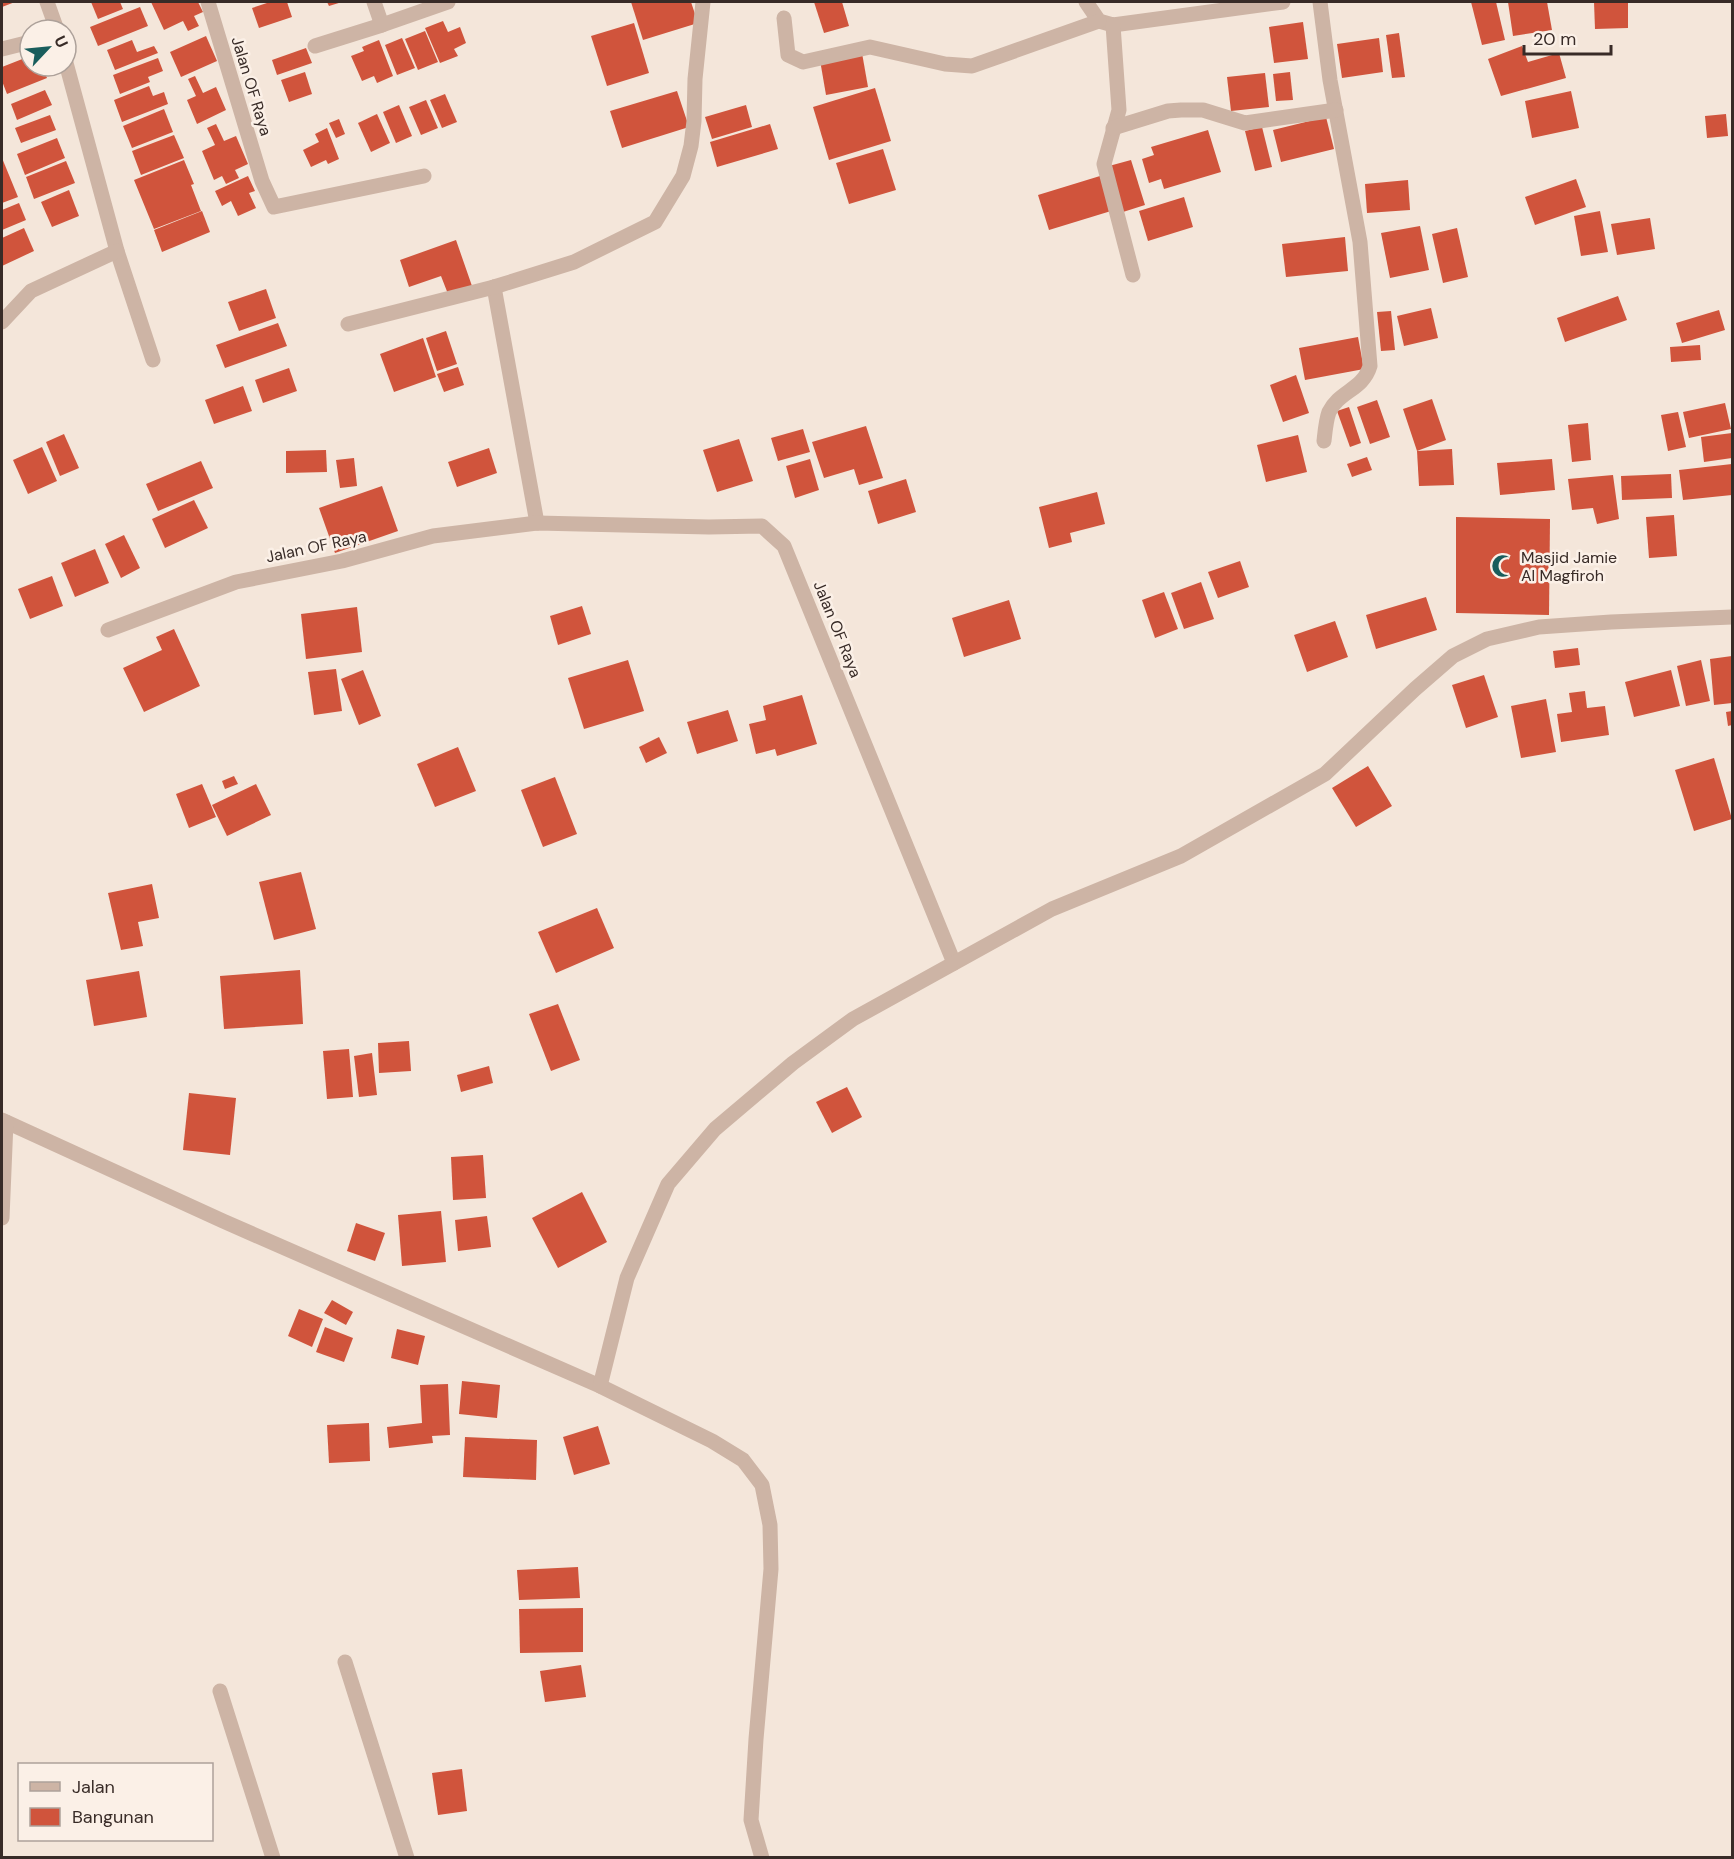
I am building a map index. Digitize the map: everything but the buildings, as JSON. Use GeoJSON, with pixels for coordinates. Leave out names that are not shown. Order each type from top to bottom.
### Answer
{"type":"FeatureCollection","features":[{"type":"Feature","properties":{"kind":"street"},"geometry":{"type":"LineString","coordinates":[[47,2],[53,18]]}},
{"type":"Feature","properties":{"kind":"street","name":"Jalan OF Raya"},"geometry":{"type":"LineString","coordinates":[[208,2],[262,181],[274,207],[424,176]]}},
{"type":"Feature","properties":{"kind":"street"},"geometry":{"type":"LineString","coordinates":[[374,2],[382,25]]}},
{"type":"Feature","properties":{"kind":"street"},"geometry":{"type":"LineString","coordinates":[[315,46],[448,2]]}},
{"type":"Feature","properties":{"kind":"street"},"geometry":{"type":"LineString","coordinates":[[348,324],[494,287],[574,262],[655,222],[683,176],[691,146],[694,122],[694,79],[703,2]]}},
{"type":"Feature","properties":{"kind":"street"},"geometry":{"type":"LineString","coordinates":[[1086,2],[1106,23],[1119,110],[1104,164],[1133,275]]}},
{"type":"Feature","properties":{"kind":"street"},"geometry":{"type":"LineString","coordinates":[[784,18],[788,55],[803,62],[870,47],[945,63],[972,66],[1106,23],[1283,2]]}},
{"type":"Feature","properties":{"kind":"street"},"geometry":{"type":"LineString","coordinates":[[1320,2],[1336,110],[1360,242],[1370,366],[1367,375],[1359,385],[1341,397],[1329,412],[1324,441]]}},
{"type":"Feature","properties":{"kind":"street"},"geometry":{"type":"LineString","coordinates":[[2,49],[18,45]]}},
{"type":"Feature","properties":{"kind":"street"},"geometry":{"type":"LineString","coordinates":[[70,78],[117,251],[153,360]]}},
{"type":"Feature","properties":{"kind":"street"},"geometry":{"type":"LineString","coordinates":[[1113,128],[1167,111],[1203,110],[1245,123],[1336,110]]}},
{"type":"Feature","properties":{"kind":"street"},"geometry":{"type":"LineString","coordinates":[[2,322],[31,291],[117,251]]}},
{"type":"Feature","properties":{"kind":"street"},"geometry":{"type":"LineString","coordinates":[[494,287],[537,523]]}},
{"type":"Feature","properties":{"kind":"street","name":"Jalan OF Raya"},"geometry":{"type":"LineString","coordinates":[[108,630],[236,582],[342,561],[433,536],[537,523],[762,526],[784,546],[954,963]]}},
{"type":"Feature","properties":{"kind":"street"},"geometry":{"type":"LineString","coordinates":[[600,1386],[627,1278],[668,1184],[714,1129],[793,1063],[853,1019],[1052,909],[1181,856],[1325,774],[1453,656],[1487,639],[1539,627],[1732,617]]}},
{"type":"Feature","properties":{"kind":"street"},"geometry":{"type":"LineString","coordinates":[[2,1218],[4,1121],[223,1221],[600,1386],[712,1441],[743,1460],[762,1485],[770,1526],[771,1569],[751,1820],[762,1857]]}},
{"type":"Feature","properties":{"kind":"street"},"geometry":{"type":"LineString","coordinates":[[345,1662],[407,1857]]}},
{"type":"Feature","properties":{"kind":"street"},"geometry":{"type":"LineString","coordinates":[[220,1691],[273,1857]]}},
{"type":"Feature","properties":{"kind":"place","name":"Masjid Jamie Al Magfiroh"},"geometry":{"type":"Point","coordinates":[1503,566]}}]}
